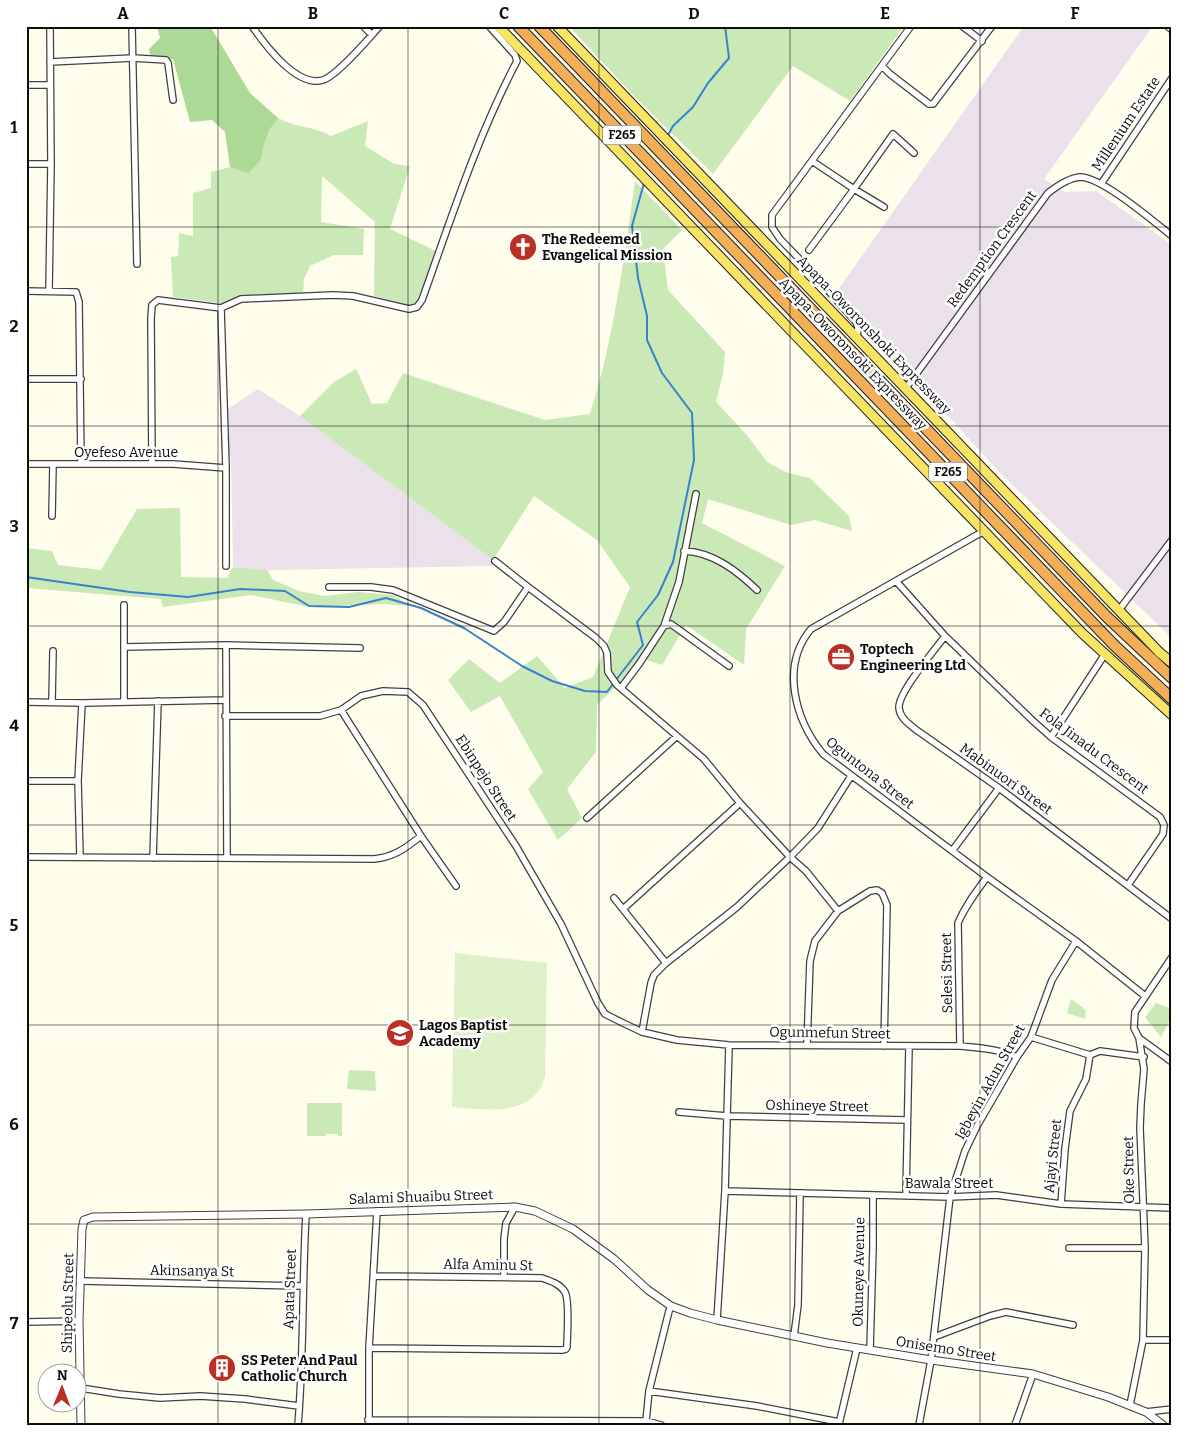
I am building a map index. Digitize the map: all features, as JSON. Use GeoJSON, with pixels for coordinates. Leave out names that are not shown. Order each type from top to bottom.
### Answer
{"type":"FeatureCollection","features":[{"type":"Feature","properties":{"kind":"highway","name":"Apapa-Oworonsoki Expressway"},"geometry":{"type":"LineString","coordinates":[[518,26],[1115,646],[1172,698]]}},
{"type":"Feature","properties":{"kind":"highway","name":"Apapa-Oworonsoki Expressway"},"geometry":{"type":"LineString","coordinates":[[539,26],[1107,617],[1172,678]]}},
{"type":"Feature","properties":{"kind":"main road","name":"Apapa-Oworonsoki Expressway"},"geometry":{"type":"LineString","coordinates":[[498,26],[1082,633],[1172,715]]}},
{"type":"Feature","properties":{"kind":"main road","name":"Apapa-Oworonshoki Expressway"},"geometry":{"type":"LineString","coordinates":[[557,26],[1172,663]]}},
{"type":"Feature","properties":{"kind":"street"},"geometry":{"type":"LineString","coordinates":[[49,291],[51,164],[50,26]]}},
{"type":"Feature","properties":{"kind":"street"},"geometry":{"type":"LineString","coordinates":[[132,26],[137,264]]}},
{"type":"Feature","properties":{"kind":"street"},"geometry":{"type":"LineString","coordinates":[[252,26],[266,45],[296,74],[306,80],[316,81],[331,75],[380,26]]}},
{"type":"Feature","properties":{"kind":"street"},"geometry":{"type":"LineString","coordinates":[[363,26],[372,34]]}},
{"type":"Feature","properties":{"kind":"street"},"geometry":{"type":"LineString","coordinates":[[152,464],[152,305],[158,300],[221,308],[241,299],[334,295],[353,296],[409,309],[417,307],[422,300],[482,133],[517,61],[516,55],[489,26]]}},
{"type":"Feature","properties":{"kind":"street"},"geometry":{"type":"LineString","coordinates":[[857,338],[858,327],[856,322],[809,268],[780,239],[772,227],[772,215],[910,26]]}},
{"type":"Feature","properties":{"kind":"street"},"geometry":{"type":"LineString","coordinates":[[962,26],[982,41]]}},
{"type":"Feature","properties":{"kind":"street"},"geometry":{"type":"LineString","coordinates":[[882,66],[929,104],[935,104],[992,26]]}},
{"type":"Feature","properties":{"kind":"street"},"geometry":{"type":"LineString","coordinates":[[1167,26],[1172,30]]}},
{"type":"Feature","properties":{"kind":"street"},"geometry":{"type":"LineString","coordinates":[[50,62],[133,58],[166,60],[173,100]]}},
{"type":"Feature","properties":{"kind":"street","name":"Millenium Estate"},"geometry":{"type":"LineString","coordinates":[[1101,184],[1172,78]]}},
{"type":"Feature","properties":{"kind":"street"},"geometry":{"type":"LineString","coordinates":[[26,85],[50,85]]}},
{"type":"Feature","properties":{"kind":"street"},"geometry":{"type":"LineString","coordinates":[[809,250],[893,134],[914,153]]}},
{"type":"Feature","properties":{"kind":"street"},"geometry":{"type":"LineString","coordinates":[[812,161],[884,207]]}},
{"type":"Feature","properties":{"kind":"street"},"geometry":{"type":"LineString","coordinates":[[26,164],[51,164]]}},
{"type":"Feature","properties":{"kind":"street","name":"Redemption Crescent"},"geometry":{"type":"LineString","coordinates":[[906,388],[1048,193],[1058,185],[1080,177],[1101,184],[1172,236]]}},
{"type":"Feature","properties":{"kind":"street"},"geometry":{"type":"LineString","coordinates":[[26,291],[76,292],[79,302],[82,464]]}},
{"type":"Feature","properties":{"kind":"street"},"geometry":{"type":"LineString","coordinates":[[221,308],[226,468],[226,566]]}},
{"type":"Feature","properties":{"kind":"street"},"geometry":{"type":"LineString","coordinates":[[26,379],[81,379]]}},
{"type":"Feature","properties":{"kind":"street","name":"Oyefeso Avenue"},"geometry":{"type":"LineString","coordinates":[[26,464],[152,464],[226,468]]}},
{"type":"Feature","properties":{"kind":"street"},"geometry":{"type":"LineString","coordinates":[[52,516],[53,464]]}},
{"type":"Feature","properties":{"kind":"street"},"geometry":{"type":"LineString","coordinates":[[619,686],[639,664],[664,626],[679,582],[696,494]]}},
{"type":"Feature","properties":{"kind":"street","name":"Oguntona Street"},"geometry":{"type":"LineString","coordinates":[[984,531],[811,629],[799,646],[795,659],[793,677],[799,713],[812,742],[823,754],[987,878],[1076,941],[1145,996]]}},
{"type":"Feature","properties":{"kind":"street"},"geometry":{"type":"LineString","coordinates":[[1119,610],[1172,540]]}},
{"type":"Feature","properties":{"kind":"street"},"geometry":{"type":"LineString","coordinates":[[684,551],[714,559],[738,572],[757,590]]}},
{"type":"Feature","properties":{"kind":"street"},"geometry":{"type":"LineString","coordinates":[[495,561],[604,646],[607,653],[608,672],[619,686],[704,759],[740,803],[790,857],[806,871],[838,912]]}},
{"type":"Feature","properties":{"kind":"street","name":"Fola Jinadu Crescent"},"geometry":{"type":"LineString","coordinates":[[896,581],[945,636],[1025,714],[1051,737],[1155,812],[1163,821],[1164,830],[1162,834],[1128,886]]}},
{"type":"Feature","properties":{"kind":"street"},"geometry":{"type":"LineString","coordinates":[[329,587],[371,587],[393,590],[494,631],[504,622],[528,587]]}},
{"type":"Feature","properties":{"kind":"street"},"geometry":{"type":"LineString","coordinates":[[124,605],[124,702]]}},
{"type":"Feature","properties":{"kind":"street"},"geometry":{"type":"LineString","coordinates":[[664,626],[671,624],[729,666]]}},
{"type":"Feature","properties":{"kind":"street","name":"Mabinuori Street"},"geometry":{"type":"LineString","coordinates":[[945,636],[903,692],[899,706],[903,718],[915,729],[999,788],[1172,919]]}},
{"type":"Feature","properties":{"kind":"street"},"geometry":{"type":"LineString","coordinates":[[124,647],[226,645],[360,648]]}},
{"type":"Feature","properties":{"kind":"street"},"geometry":{"type":"LineString","coordinates":[[226,645],[227,858]]}},
{"type":"Feature","properties":{"kind":"street"},"geometry":{"type":"LineString","coordinates":[[52,702],[53,651]]}},
{"type":"Feature","properties":{"kind":"street"},"geometry":{"type":"LineString","coordinates":[[1051,737],[1105,654]]}},
{"type":"Feature","properties":{"kind":"street","name":"Ebinpejo Street"},"geometry":{"type":"LineString","coordinates":[[225,716],[320,716],[341,710],[361,696],[384,692],[408,692],[424,705],[516,846],[561,924],[605,1014],[642,1032]]}},
{"type":"Feature","properties":{"kind":"street"},"geometry":{"type":"LineString","coordinates":[[26,702],[82,703],[225,700]]}},
{"type":"Feature","properties":{"kind":"street"},"geometry":{"type":"LineString","coordinates":[[153,858],[158,702]]}},
{"type":"Feature","properties":{"kind":"street"},"geometry":{"type":"LineString","coordinates":[[80,857],[78,781],[82,703]]}},
{"type":"Feature","properties":{"kind":"street"},"geometry":{"type":"LineString","coordinates":[[341,710],[421,836],[456,886]]}},
{"type":"Feature","properties":{"kind":"street"},"geometry":{"type":"LineString","coordinates":[[587,818],[677,736]]}},
{"type":"Feature","properties":{"kind":"street"},"geometry":{"type":"LineString","coordinates":[[642,1032],[654,975],[666,963],[737,907],[790,857],[818,828],[851,776]]}},
{"type":"Feature","properties":{"kind":"street"},"geometry":{"type":"LineString","coordinates":[[26,781],[78,781]]}},
{"type":"Feature","properties":{"kind":"street"},"geometry":{"type":"LineString","coordinates":[[952,851],[999,788]]}},
{"type":"Feature","properties":{"kind":"street"},"geometry":{"type":"LineString","coordinates":[[623,909],[740,803]]}},
{"type":"Feature","properties":{"kind":"street"},"geometry":{"type":"LineString","coordinates":[[26,857],[374,859],[396,854],[421,836]]}},
{"type":"Feature","properties":{"kind":"street","name":"Selesi Street"},"geometry":{"type":"LineString","coordinates":[[960,1046],[958,924],[970,900],[987,878]]}},
{"type":"Feature","properties":{"kind":"street"},"geometry":{"type":"LineString","coordinates":[[806,1045],[812,952],[816,941],[838,912],[870,890],[877,890],[882,893],[887,905],[884,1046]]}},
{"type":"Feature","properties":{"kind":"street"},"geometry":{"type":"LineString","coordinates":[[614,898],[666,963]]}},
{"type":"Feature","properties":{"kind":"street","name":"Igbeyin Adun Street"},"geometry":{"type":"LineString","coordinates":[[919,1425],[931,1360],[950,1197],[965,1151],[977,1126],[1017,1057],[1031,1037],[1052,980],[1076,941]]}},
{"type":"Feature","properties":{"kind":"street","name":"Oke Street"},"geometry":{"type":"LineString","coordinates":[[1130,1405],[1143,1340],[1145,1248],[1142,1206],[1140,1104],[1144,1057],[1133,1021],[1135,1012],[1172,957]]}},
{"type":"Feature","properties":{"kind":"street","name":"Ogunmefun Street"},"geometry":{"type":"LineString","coordinates":[[642,1032],[677,1040],[729,1045],[960,1046],[1008,1053],[1017,1057]]}},
{"type":"Feature","properties":{"kind":"street"},"geometry":{"type":"LineString","coordinates":[[1031,1037],[1090,1055],[1100,1051],[1144,1057]]}},
{"type":"Feature","properties":{"kind":"street"},"geometry":{"type":"LineString","coordinates":[[1139,1038],[1172,1062]]}},
{"type":"Feature","properties":{"kind":"street"},"geometry":{"type":"LineString","coordinates":[[717,1320],[725,1191],[729,1045]]}},
{"type":"Feature","properties":{"kind":"street"},"geometry":{"type":"LineString","coordinates":[[906,1195],[906,1120],[909,1046]]}},
{"type":"Feature","properties":{"kind":"street","name":"Ajayi Street"},"geometry":{"type":"LineString","coordinates":[[1061,1204],[1070,1112],[1086,1079],[1090,1055]]}},
{"type":"Feature","properties":{"kind":"street","name":"Oshineye Street"},"geometry":{"type":"LineString","coordinates":[[679,1112],[727,1116],[906,1120]]}},
{"type":"Feature","properties":{"kind":"street","name":"Bawala Street"},"geometry":{"type":"LineString","coordinates":[[725,1191],[950,1197],[996,1195],[1061,1204],[1172,1208]]}},
{"type":"Feature","properties":{"kind":"street"},"geometry":{"type":"LineString","coordinates":[[794,1336],[798,1305],[800,1193]]}},
{"type":"Feature","properties":{"kind":"street","name":"Okuneye Avenue"},"geometry":{"type":"LineString","coordinates":[[870,1350],[873,1195]]}},
{"type":"Feature","properties":{"kind":"street"},"geometry":{"type":"LineString","coordinates":[[504,1277],[506,1223],[514,1207]]}},
{"type":"Feature","properties":{"kind":"street","name":"Salami Shuaibu Street"},"geometry":{"type":"LineString","coordinates":[[92,1217],[306,1214],[514,1207],[535,1211],[573,1229],[603,1250],[648,1290],[671,1306],[717,1320]]}},
{"type":"Feature","properties":{"kind":"street"},"geometry":{"type":"LineString","coordinates":[[377,1211],[369,1348],[368,1422],[646,1421],[661,1425]]}},
{"type":"Feature","properties":{"kind":"street","name":"Apata Street"},"geometry":{"type":"LineString","coordinates":[[298,1425],[306,1214]]}},
{"type":"Feature","properties":{"kind":"street","name":"Shipeolu Street"},"geometry":{"type":"LineString","coordinates":[[80,1364],[79,1321],[82,1229],[84,1220],[92,1217]]}},
{"type":"Feature","properties":{"kind":"street"},"geometry":{"type":"LineString","coordinates":[[1069,1248],[1145,1248]]}},
{"type":"Feature","properties":{"kind":"street","name":"Alfa Aminu St"},"geometry":{"type":"LineString","coordinates":[[369,1348],[562,1350],[567,1347],[568,1312],[565,1293],[556,1283],[542,1278],[374,1276]]}},
{"type":"Feature","properties":{"kind":"street","name":"Akinsanya St"},"geometry":{"type":"LineString","coordinates":[[81,1281],[302,1286]]}},
{"type":"Feature","properties":{"kind":"street"},"geometry":{"type":"LineString","coordinates":[[646,1421],[649,1392],[671,1306]]}},
{"type":"Feature","properties":{"kind":"street"},"geometry":{"type":"LineString","coordinates":[[934,1337],[1006,1312],[1073,1324]]}},
{"type":"Feature","properties":{"kind":"street","name":"Onisemo Street"},"geometry":{"type":"LineString","coordinates":[[717,1320],[857,1348],[1033,1374],[1130,1405],[1146,1412],[1163,1425]]}},
{"type":"Feature","properties":{"kind":"street"},"geometry":{"type":"LineString","coordinates":[[26,1322],[79,1321]]}},
{"type":"Feature","properties":{"kind":"street"},"geometry":{"type":"LineString","coordinates":[[1143,1340],[1172,1340]]}},
{"type":"Feature","properties":{"kind":"street"},"geometry":{"type":"LineString","coordinates":[[649,1392],[757,1406],[839,1423],[857,1348]]}},
{"type":"Feature","properties":{"kind":"street"},"geometry":{"type":"LineString","coordinates":[[1014,1425],[1033,1374]]}},
{"type":"Feature","properties":{"kind":"street"},"geometry":{"type":"LineString","coordinates":[[88,1389],[160,1398],[200,1396],[245,1399],[299,1406]]}},
{"type":"Feature","properties":{"kind":"street"},"geometry":{"type":"LineString","coordinates":[[1146,1412],[1172,1410]]}},
{"type":"Feature","properties":{"kind":"shaded area"},"geometry":{"type":"Polygon","coordinates":[[[1024,26],[1153,26],[1044,179],[1064,192],[1096,191],[1172,245],[1172,638],[999,472],[930,396],[909,367],[833,297],[1024,26]]]}},
{"type":"Feature","properties":{"kind":"shaded area"},"geometry":{"type":"Polygon","coordinates":[[[258,389],[300,416],[493,560],[492,566],[267,570],[233,567],[231,456],[221,454],[220,414],[258,389]]]}},
{"type":"Feature","properties":{"kind":"green space"},"geometry":{"type":"Polygon","coordinates":[[[157,26],[210,26],[250,93],[278,118],[270,129],[264,144],[261,160],[248,173],[230,167],[225,132],[212,120],[190,122],[173,59],[151,59],[149,49],[160,38],[157,26]]]}},
{"type":"Feature","properties":{"kind":"green space"},"geometry":{"type":"Polygon","coordinates":[[[569,26],[904,26],[850,101],[793,66],[713,174],[630,92],[569,26]]]}},
{"type":"Feature","properties":{"kind":"green space"},"geometry":{"type":"Polygon","coordinates":[[[278,118],[292,124],[318,130],[331,136],[368,121],[365,146],[394,164],[410,166],[390,229],[438,252],[416,308],[374,296],[375,222],[322,176],[321,222],[364,229],[363,255],[334,255],[310,266],[304,279],[303,294],[238,296],[227,304],[173,297],[171,257],[178,256],[179,233],[193,236],[193,193],[211,188],[211,172],[230,167],[248,172],[261,160],[264,144],[270,129],[278,118]]]}},
{"type":"Feature","properties":{"kind":"green space"},"geometry":{"type":"Polygon","coordinates":[[[635,181],[682,230],[663,249],[668,290],[725,352],[723,374],[716,402],[746,434],[767,462],[788,473],[810,478],[849,516],[852,531],[815,520],[791,525],[708,499],[702,523],[785,566],[746,629],[744,665],[686,625],[662,665],[644,659],[597,705],[596,752],[567,789],[582,818],[558,840],[528,789],[543,772],[500,696],[471,712],[448,680],[469,659],[500,683],[537,656],[565,688],[593,677],[630,587],[597,540],[534,496],[493,560],[300,416],[334,382],[356,369],[372,404],[387,403],[403,373],[545,420],[590,414],[612,327],[635,181]]]}},
{"type":"Feature","properties":{"kind":"green space"},"geometry":{"type":"Polygon","coordinates":[[[180,508],[181,577],[227,578],[233,567],[267,570],[273,580],[299,591],[324,596],[358,592],[394,595],[409,606],[383,604],[309,607],[251,595],[163,607],[161,599],[26,588],[26,548],[52,551],[58,565],[101,570],[137,509],[180,508]]]}},
{"type":"Feature","properties":{"kind":"green space"},"geometry":{"type":"Polygon","coordinates":[[[455,953],[547,963],[545,1076],[537,1093],[519,1105],[485,1110],[452,1107],[455,953]]]}},
{"type":"Feature","properties":{"kind":"green space"},"geometry":{"type":"Polygon","coordinates":[[[1071,999],[1086,1010],[1085,1019],[1067,1013],[1071,999]]]}},
{"type":"Feature","properties":{"kind":"green space"},"geometry":{"type":"Polygon","coordinates":[[[1156,1003],[1172,1009],[1172,1016],[1161,1037],[1145,1017],[1156,1003]]]}},
{"type":"Feature","properties":{"kind":"green space"},"geometry":{"type":"Polygon","coordinates":[[[349,1070],[375,1071],[376,1091],[347,1089],[349,1070]]]}},
{"type":"Feature","properties":{"kind":"green space"},"geometry":{"type":"Polygon","coordinates":[[[307,1103],[342,1103],[342,1136],[326,1134],[326,1136],[307,1136],[307,1103]]]}},
{"type":"Feature","properties":{"kind":"waterway"},"geometry":{"type":"LineString","coordinates":[[667,137],[673,126],[693,107],[708,83],[729,58],[725,26]]}},
{"type":"Feature","properties":{"kind":"waterway"},"geometry":{"type":"LineString","coordinates":[[616,680],[643,645],[637,622],[658,595],[673,562],[694,460],[692,413],[662,373],[647,340],[647,316],[638,278],[632,226],[644,183]]}},
{"type":"Feature","properties":{"kind":"waterway"},"geometry":{"type":"LineString","coordinates":[[26,577],[130,592],[188,597],[240,589],[285,591],[309,606],[349,607],[386,598],[421,608],[464,628],[522,666],[552,681],[585,691],[607,692],[613,684]]}},
{"type":"Feature","properties":{"kind":"place","name":"The Redeemed Evangelical Mission"},"geometry":{"type":"Point","coordinates":[523,247]}},
{"type":"Feature","properties":{"kind":"place","name":"Toptech Engineering Ltd"},"geometry":{"type":"Point","coordinates":[841,657]}},
{"type":"Feature","properties":{"kind":"place","name":"Lagos Baptist Academy"},"geometry":{"type":"Point","coordinates":[400,1033]}},
{"type":"Feature","properties":{"kind":"place","name":"SS Peter And Paul Catholic Church"},"geometry":{"type":"Point","coordinates":[222,1368]}}]}
